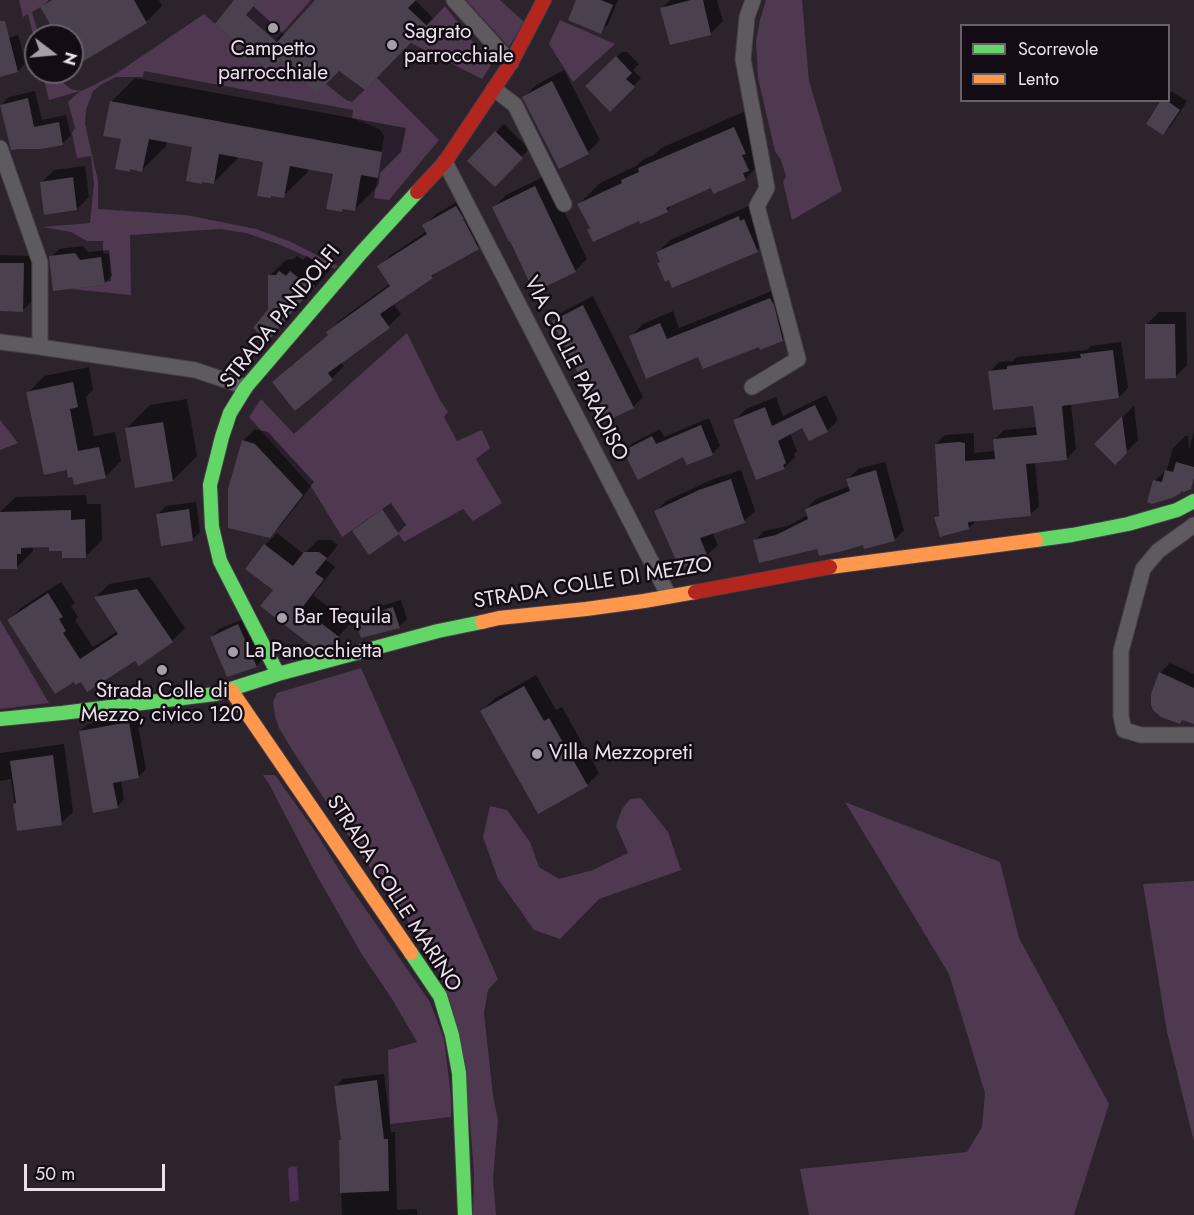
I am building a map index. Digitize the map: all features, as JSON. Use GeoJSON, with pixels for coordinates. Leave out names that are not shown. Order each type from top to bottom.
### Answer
{"type":"FeatureCollection","features":[{"type":"Feature","properties":{"kind":"street"},"geometry":{"type":"LineString","coordinates":[[454,0],[511,63]]}},
{"type":"Feature","properties":{"kind":"street","name":"STRADA PANDOLFI"},"geometry":{"type":"LineString","coordinates":[[278,674],[220,561],[212,527],[210,485],[215,460],[230,413],[246,387],[361,254],[445,162],[511,63],[544,0]]}},
{"type":"Feature","properties":{"kind":"street"},"geometry":{"type":"LineString","coordinates":[[752,387],[798,358],[757,206],[767,188],[743,59],[747,17],[753,0]]}},
{"type":"Feature","properties":{"kind":"street"},"geometry":{"type":"LineString","coordinates":[[494,89],[515,105],[564,204]]}},
{"type":"Feature","properties":{"kind":"street"},"geometry":{"type":"LineString","coordinates":[[0,148],[40,262],[40,347]]}},
{"type":"Feature","properties":{"kind":"street","name":"VIA COLLE PARADISO"},"geometry":{"type":"LineString","coordinates":[[445,162],[669,596]]}},
{"type":"Feature","properties":{"kind":"street"},"geometry":{"type":"LineString","coordinates":[[0,342],[195,370],[246,387]]}},
{"type":"Feature","properties":{"kind":"street","name":"STRADA COLLE DI MEZZO"},"geometry":{"type":"LineString","coordinates":[[0,719],[215,694],[278,674],[438,630],[499,618],[586,609],[669,596],[845,564],[1072,535],[1128,524],[1178,510],[1194,501]]}},
{"type":"Feature","properties":{"kind":"street"},"geometry":{"type":"LineString","coordinates":[[1194,525],[1158,551],[1143,569],[1121,651],[1121,716],[1124,730],[1141,735],[1194,735]]}},
{"type":"Feature","properties":{"kind":"street","name":"STRADA COLLE MARINO"},"geometry":{"type":"LineString","coordinates":[[231,690],[440,996],[452,1035],[459,1073],[465,1215]]}},
{"type":"Feature","properties":{"kind":"shaded area"},"geometry":{"type":"Polygon","coordinates":[[[19,0],[52,0],[32,12],[36,24],[30,24],[28,14],[23,17],[19,0]]]}},
{"type":"Feature","properties":{"kind":"shaded area","name":"Campetto parrocchiale"},"geometry":{"type":"Polygon","coordinates":[[[259,0],[311,0],[275,41],[246,15],[259,0]]]}},
{"type":"Feature","properties":{"kind":"shaded area"},"geometry":{"type":"Polygon","coordinates":[[[466,0],[500,0],[524,22],[509,47],[466,0]]]}},
{"type":"Feature","properties":{"kind":"shaded area"},"geometry":{"type":"Polygon","coordinates":[[[766,0],[802,0],[809,81],[842,191],[792,220],[783,182],[786,176],[781,160],[775,151],[758,78],[756,41],[766,0]]]}},
{"type":"Feature","properties":{"kind":"shaded area"},"geometry":{"type":"Polygon","coordinates":[[[445,6],[491,65],[482,79],[411,43],[445,6]]]}},
{"type":"Feature","properties":{"kind":"shaded area"},"geometry":{"type":"Polygon","coordinates":[[[204,14],[269,72],[280,61],[326,84],[352,102],[377,78],[439,140],[389,200],[374,198],[384,136],[375,127],[352,118],[353,110],[144,71],[143,77],[116,77],[93,91],[86,110],[85,124],[98,181],[98,209],[186,215],[256,229],[289,241],[338,266],[335,269],[278,244],[246,233],[220,229],[130,235],[131,295],[70,289],[104,285],[104,282],[111,281],[109,254],[103,253],[103,241],[87,241],[71,232],[42,227],[90,223],[94,184],[91,156],[77,158],[72,133],[75,128],[68,102],[80,91],[49,100],[45,84],[65,84],[71,89],[81,91],[117,73],[204,14]]]}},
{"type":"Feature","properties":{"kind":"shaded area"},"geometry":{"type":"Polygon","coordinates":[[[560,20],[615,44],[573,82],[549,44],[560,20]]]}},
{"type":"Feature","properties":{"kind":"shaded area"},"geometry":{"type":"Polygon","coordinates":[[[407,333],[448,412],[444,417],[457,441],[482,430],[490,448],[476,459],[502,503],[473,521],[463,509],[404,542],[382,510],[342,537],[312,488],[249,417],[261,399],[294,434],[407,333]]]}},
{"type":"Feature","properties":{"kind":"shaded area"},"geometry":{"type":"Polygon","coordinates":[[[0,420],[18,443],[0,450],[0,420]]]}},
{"type":"Feature","properties":{"kind":"shaded area"},"geometry":{"type":"Polygon","coordinates":[[[0,620],[49,703],[0,709],[0,620]]]}},
{"type":"Feature","properties":{"kind":"shaded area"},"geometry":{"type":"Polygon","coordinates":[[[361,668],[498,979],[488,990],[484,1013],[493,1096],[498,1120],[493,1178],[496,1215],[473,1215],[474,1173],[470,1123],[446,994],[436,963],[363,858],[291,748],[275,716],[273,702],[277,693],[361,668]]]}},
{"type":"Feature","properties":{"kind":"shaded area"},"geometry":{"type":"Polygon","coordinates":[[[263,775],[275,775],[430,1002],[444,1039],[451,1096],[451,1117],[390,1124],[388,1050],[417,1042],[361,953],[263,775]]]}},
{"type":"Feature","properties":{"kind":"shaded area"},"geometry":{"type":"Polygon","coordinates":[[[641,798],[668,832],[681,870],[599,899],[560,939],[534,930],[498,879],[483,837],[490,806],[507,810],[530,842],[539,867],[559,879],[593,870],[628,853],[616,826],[622,809],[630,799],[641,798]]]}},
{"type":"Feature","properties":{"kind":"shaded area"},"geometry":{"type":"Polygon","coordinates":[[[845,802],[1000,862],[1019,938],[1109,1104],[1074,1215],[809,1215],[800,1169],[967,1152],[982,1127],[985,1093],[949,974],[845,802]]]}},
{"type":"Feature","properties":{"kind":"shaded area"},"geometry":{"type":"Polygon","coordinates":[[[1194,881],[1194,1142],[1167,1032],[1143,884],[1194,881]]]}},
{"type":"Feature","properties":{"kind":"shaded area"},"geometry":{"type":"Polygon","coordinates":[[[292,1166],[297,1167],[299,1200],[290,1202],[288,1169],[292,1166]]]}},
{"type":"Feature","properties":{"kind":"building"},"geometry":{"type":"Polygon","coordinates":[[[52,0],[134,0],[147,23],[84,61],[84,24],[50,24],[40,7],[52,0]]]}},
{"type":"Feature","properties":{"kind":"building"},"geometry":{"type":"Polygon","coordinates":[[[234,0],[259,0],[246,15],[277,42],[315,0],[416,0],[408,8],[427,26],[365,90],[339,71],[317,93],[280,61],[269,72],[215,24],[234,0]]]}},
{"type":"Feature","properties":{"kind":"building"},"geometry":{"type":"Polygon","coordinates":[[[576,0],[601,0],[613,5],[601,34],[568,20],[576,0]]]}},
{"type":"Feature","properties":{"kind":"building"},"geometry":{"type":"Polygon","coordinates":[[[691,0],[703,0],[711,35],[670,45],[660,8],[691,0]]]}},
{"type":"Feature","properties":{"kind":"building"},"geometry":{"type":"Polygon","coordinates":[[[0,21],[5,21],[18,72],[0,77],[0,21]]]}},
{"type":"Feature","properties":{"kind":"building"},"geometry":{"type":"Polygon","coordinates":[[[616,56],[632,73],[626,79],[635,87],[610,112],[585,86],[616,56]]]}},
{"type":"Feature","properties":{"kind":"building"},"geometry":{"type":"Polygon","coordinates":[[[552,81],[589,154],[559,169],[522,97],[552,81]]]}},
{"type":"Feature","properties":{"kind":"building"},"geometry":{"type":"Polygon","coordinates":[[[28,98],[34,127],[59,122],[63,145],[41,149],[11,150],[0,105],[28,98]]]}},
{"type":"Feature","properties":{"kind":"building"},"geometry":{"type":"Polygon","coordinates":[[[110,101],[382,152],[378,178],[361,175],[355,211],[342,209],[342,212],[326,209],[333,174],[290,166],[284,198],[257,196],[263,162],[219,154],[214,184],[186,181],[192,147],[149,139],[142,172],[115,169],[121,139],[103,136],[110,101]]]}},
{"type":"Feature","properties":{"kind":"building"},"geometry":{"type":"Polygon","coordinates":[[[1160,102],[1169,102],[1180,110],[1163,135],[1146,124],[1160,102]]]}},
{"type":"Feature","properties":{"kind":"building"},"geometry":{"type":"Polygon","coordinates":[[[734,127],[746,154],[742,155],[749,171],[743,173],[746,180],[713,194],[711,188],[666,208],[668,212],[640,224],[639,221],[593,242],[587,230],[590,228],[577,204],[622,183],[621,180],[639,172],[638,168],[734,127]]]}},
{"type":"Feature","properties":{"kind":"building"},"geometry":{"type":"Polygon","coordinates":[[[495,131],[523,158],[495,187],[467,161],[495,131]]]}},
{"type":"Feature","properties":{"kind":"building"},"geometry":{"type":"Polygon","coordinates":[[[73,177],[77,210],[44,215],[40,182],[73,177]]]}},
{"type":"Feature","properties":{"kind":"building"},"geometry":{"type":"Polygon","coordinates":[[[535,186],[576,272],[534,292],[492,207],[535,186]]]}},
{"type":"Feature","properties":{"kind":"building"},"geometry":{"type":"Polygon","coordinates":[[[456,206],[479,249],[431,276],[433,278],[380,314],[390,328],[328,373],[333,380],[295,411],[272,382],[328,335],[326,332],[390,286],[377,266],[427,234],[422,225],[456,206]]]}},
{"type":"Feature","properties":{"kind":"building"},"geometry":{"type":"Polygon","coordinates":[[[739,216],[740,221],[744,219],[758,252],[672,288],[669,280],[665,282],[657,263],[660,262],[656,252],[739,216]]]}},
{"type":"Feature","properties":{"kind":"building"},"geometry":{"type":"Polygon","coordinates":[[[75,253],[80,260],[101,257],[105,285],[53,291],[49,256],[75,253]]]}},
{"type":"Feature","properties":{"kind":"building"},"geometry":{"type":"Polygon","coordinates":[[[0,263],[24,263],[23,312],[0,311],[0,263]]]}},
{"type":"Feature","properties":{"kind":"building"},"geometry":{"type":"Polygon","coordinates":[[[279,271],[286,276],[290,271],[300,279],[302,276],[315,286],[268,341],[253,328],[268,309],[268,275],[276,275],[279,271]]]}},
{"type":"Feature","properties":{"kind":"building"},"geometry":{"type":"Polygon","coordinates":[[[770,298],[774,305],[783,341],[760,350],[759,347],[703,369],[698,357],[646,379],[629,336],[660,323],[667,339],[770,298]]]}},
{"type":"Feature","properties":{"kind":"building"},"geometry":{"type":"Polygon","coordinates":[[[583,305],[634,408],[603,423],[552,321],[583,305]]]}},
{"type":"Feature","properties":{"kind":"building"},"geometry":{"type":"Polygon","coordinates":[[[1145,324],[1175,324],[1176,378],[1145,379],[1145,324]]]}},
{"type":"Feature","properties":{"kind":"building"},"geometry":{"type":"Polygon","coordinates":[[[1113,350],[1119,398],[1062,406],[1067,460],[1026,464],[1031,516],[968,522],[969,529],[940,537],[934,517],[939,516],[935,444],[965,443],[965,461],[995,459],[993,439],[1037,435],[1033,406],[993,410],[988,371],[1007,369],[1007,366],[1081,358],[1080,354],[1113,350]]]}},
{"type":"Feature","properties":{"kind":"building"},"geometry":{"type":"Polygon","coordinates":[[[73,382],[78,407],[70,409],[78,451],[99,447],[106,478],[74,485],[72,477],[68,478],[67,470],[44,475],[26,392],[73,382]]]}},
{"type":"Feature","properties":{"kind":"building"},"geometry":{"type":"Polygon","coordinates":[[[815,405],[828,432],[809,441],[802,428],[778,441],[786,463],[783,465],[785,469],[756,480],[733,420],[765,407],[772,426],[815,405]]]}},
{"type":"Feature","properties":{"kind":"building"},"geometry":{"type":"Polygon","coordinates":[[[1122,416],[1127,453],[1115,465],[1094,444],[1122,416]]]}},
{"type":"Feature","properties":{"kind":"building"},"geometry":{"type":"Polygon","coordinates":[[[163,422],[173,481],[135,488],[125,428],[163,422]]]}},
{"type":"Feature","properties":{"kind":"building"},"geometry":{"type":"Polygon","coordinates":[[[701,425],[713,455],[687,465],[683,457],[638,480],[623,451],[652,436],[656,444],[701,425]]]}},
{"type":"Feature","properties":{"kind":"building"},"geometry":{"type":"Polygon","coordinates":[[[242,440],[255,444],[303,495],[270,538],[228,528],[228,489],[242,440]]]}},
{"type":"Feature","properties":{"kind":"building"},"geometry":{"type":"Polygon","coordinates":[[[1176,462],[1194,467],[1191,489],[1152,504],[1147,502],[1153,480],[1162,482],[1165,470],[1173,472],[1176,462]]]}},
{"type":"Feature","properties":{"kind":"building"},"geometry":{"type":"Polygon","coordinates":[[[876,470],[895,541],[864,549],[863,545],[819,556],[817,549],[759,563],[753,540],[776,535],[808,519],[805,509],[850,491],[846,479],[876,470]]]}},
{"type":"Feature","properties":{"kind":"building"},"geometry":{"type":"Polygon","coordinates":[[[731,479],[745,523],[700,538],[708,557],[680,569],[654,511],[699,490],[731,479]]]}},
{"type":"Feature","properties":{"kind":"building"},"geometry":{"type":"Polygon","coordinates":[[[189,509],[193,541],[161,546],[156,514],[189,509]]]}},
{"type":"Feature","properties":{"kind":"building"},"geometry":{"type":"Polygon","coordinates":[[[382,509],[399,534],[369,555],[352,531],[382,509]]]}},
{"type":"Feature","properties":{"kind":"building"},"geometry":{"type":"Polygon","coordinates":[[[71,510],[71,520],[85,519],[86,558],[62,558],[62,551],[49,551],[49,547],[21,548],[21,554],[17,554],[17,569],[0,569],[0,512],[71,510]]]}},
{"type":"Feature","properties":{"kind":"building"},"geometry":{"type":"Polygon","coordinates":[[[264,544],[293,566],[304,552],[319,552],[327,558],[315,573],[324,579],[302,608],[339,637],[331,647],[317,650],[260,606],[273,590],[245,569],[264,544]]]}},
{"type":"Feature","properties":{"kind":"building"},"geometry":{"type":"Polygon","coordinates":[[[137,589],[173,642],[139,666],[135,661],[87,692],[81,682],[75,685],[74,682],[55,694],[7,620],[48,593],[63,617],[59,619],[66,631],[63,633],[80,659],[118,634],[94,597],[137,589]]]}},
{"type":"Feature","properties":{"kind":"building"},"geometry":{"type":"Polygon","coordinates":[[[393,607],[400,628],[361,638],[355,619],[393,607]]]}},
{"type":"Feature","properties":{"kind":"building","name":"La Panocchietta"},"geometry":{"type":"Polygon","coordinates":[[[238,624],[257,667],[227,677],[210,637],[238,624]]]}},
{"type":"Feature","properties":{"kind":"building"},"geometry":{"type":"Polygon","coordinates":[[[1159,672],[1194,688],[1194,724],[1182,720],[1180,724],[1161,717],[1153,710],[1151,694],[1159,672]]]}},
{"type":"Feature","properties":{"kind":"building","name":"Villa Mezzopreti"},"geometry":{"type":"Polygon","coordinates":[[[524,686],[544,721],[549,718],[588,786],[538,814],[480,711],[524,686]]]}},
{"type":"Feature","properties":{"kind":"building"},"geometry":{"type":"Polygon","coordinates":[[[129,722],[139,778],[113,783],[118,808],[93,813],[79,731],[129,722]]]}},
{"type":"Feature","properties":{"kind":"building"},"geometry":{"type":"Polygon","coordinates":[[[53,755],[62,825],[17,831],[10,761],[53,755]]]}},
{"type":"Feature","properties":{"kind":"building"},"geometry":{"type":"Polygon","coordinates":[[[377,1080],[384,1139],[388,1139],[389,1191],[340,1193],[339,1140],[341,1140],[334,1086],[377,1080]]]}},
{"type":"Feature","properties":{"kind":"traffic: fast"},"geometry":{"type":"LineString","coordinates":[[278,674],[220,561],[212,527],[210,485],[222,437],[230,413],[246,387],[361,253],[417,192]]}},
{"type":"Feature","properties":{"kind":"traffic: fast"},"geometry":{"type":"LineString","coordinates":[[1036,540],[1128,524],[1177,510],[1194,501]]}},
{"type":"Feature","properties":{"kind":"traffic: fast"},"geometry":{"type":"LineString","coordinates":[[0,719],[215,694],[278,674],[438,631],[482,622]]}},
{"type":"Feature","properties":{"kind":"traffic: fast"},"geometry":{"type":"LineString","coordinates":[[411,953],[440,996],[452,1035],[459,1073],[465,1215]]}},
{"type":"Feature","properties":{"kind":"traffic: slow"},"geometry":{"type":"LineString","coordinates":[[830,567],[1036,540]]}},
{"type":"Feature","properties":{"kind":"traffic: slow"},"geometry":{"type":"LineString","coordinates":[[482,622],[695,592]]}},
{"type":"Feature","properties":{"kind":"traffic: slow"},"geometry":{"type":"LineString","coordinates":[[231,690],[411,953]]}},
{"type":"Feature","properties":{"kind":"traffic: jam"},"geometry":{"type":"LineString","coordinates":[[417,192],[445,162],[511,63],[544,0]]}},
{"type":"Feature","properties":{"kind":"traffic: jam"},"geometry":{"type":"LineString","coordinates":[[695,592],[830,567]]}},
{"type":"Feature","properties":{"kind":"place","name":"Campetto parrocchiale"},"geometry":{"type":"Point","coordinates":[273,28]}},
{"type":"Feature","properties":{"kind":"place","name":"Sagrato parrocchiale"},"geometry":{"type":"Point","coordinates":[392,45]}},
{"type":"Feature","properties":{"kind":"place","name":"Bar Tequila"},"geometry":{"type":"Point","coordinates":[282,618]}},
{"type":"Feature","properties":{"kind":"place","name":"La Panocchietta"},"geometry":{"type":"Point","coordinates":[233,652]}},
{"type":"Feature","properties":{"kind":"place","name":"Strada Colle di Mezzo, civico 120"},"geometry":{"type":"Point","coordinates":[162,670]}},
{"type":"Feature","properties":{"kind":"place","name":"Villa Mezzopreti"},"geometry":{"type":"Point","coordinates":[537,754]}}]}
